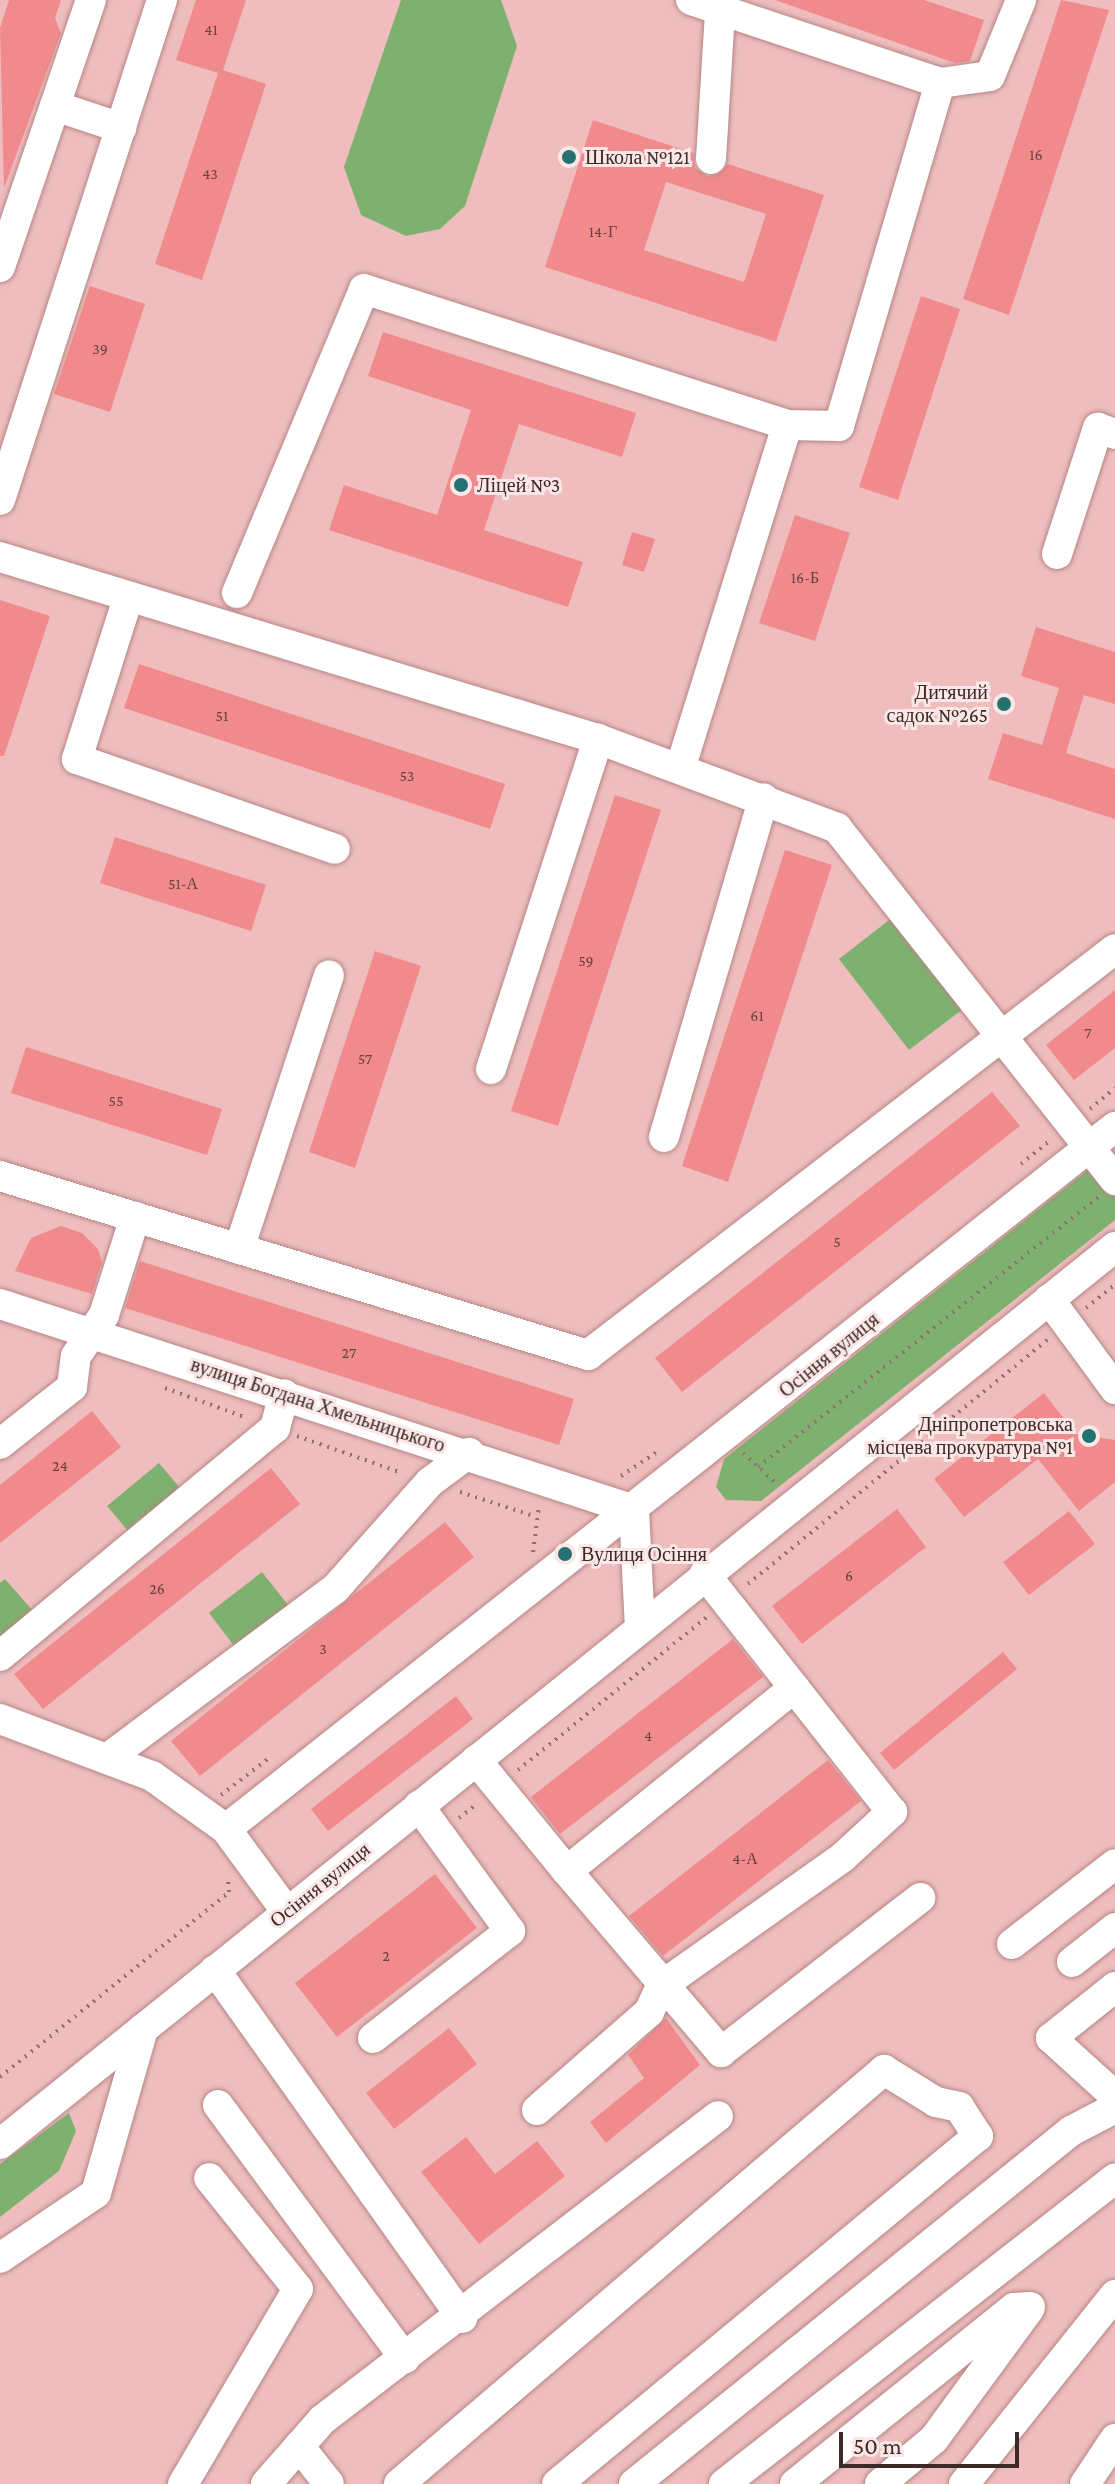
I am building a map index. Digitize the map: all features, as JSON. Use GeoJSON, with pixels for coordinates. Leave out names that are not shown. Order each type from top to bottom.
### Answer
{"type":"FeatureCollection","features":[{"type":"Feature","properties":{"kind":"street"},"geometry":{"type":"LineString","coordinates":[[0,267],[91,0]]}},
{"type":"Feature","properties":{"kind":"street"},"geometry":{"type":"LineString","coordinates":[[0,500],[162,0]]}},
{"type":"Feature","properties":{"kind":"street"},"geometry":{"type":"LineString","coordinates":[[691,0],[940,83],[990,76],[1021,0]]}},
{"type":"Feature","properties":{"kind":"street"},"geometry":{"type":"LineString","coordinates":[[711,159],[720,10]]}},
{"type":"Feature","properties":{"kind":"street"},"geometry":{"type":"LineString","coordinates":[[237,593],[364,289],[787,425],[839,426],[940,83]]}},
{"type":"Feature","properties":{"kind":"street"},"geometry":{"type":"LineString","coordinates":[[55,106],[121,128]]}},
{"type":"Feature","properties":{"kind":"street"},"geometry":{"type":"LineString","coordinates":[[681,766],[787,425]]}},
{"type":"Feature","properties":{"kind":"street"},"geometry":{"type":"LineString","coordinates":[[1057,554],[1098,428],[1114,430]]}},
{"type":"Feature","properties":{"kind":"street"},"geometry":{"type":"LineString","coordinates":[[0,557],[598,739],[681,766],[837,828],[1005,1037],[1088,1148],[1109,1187]]}},
{"type":"Feature","properties":{"kind":"street"},"geometry":{"type":"LineString","coordinates":[[128,598],[77,759],[335,849]]}},
{"type":"Feature","properties":{"kind":"street"},"geometry":{"type":"LineString","coordinates":[[491,1069],[598,739]]}},
{"type":"Feature","properties":{"kind":"street"},"geometry":{"type":"LineString","coordinates":[[664,1137],[764,798]]}},
{"type":"Feature","properties":{"kind":"street"},"geometry":{"type":"LineString","coordinates":[[0,1176],[588,1355],[1005,1037],[1115,949]]}},
{"type":"Feature","properties":{"kind":"street"},"geometry":{"type":"LineString","coordinates":[[239,1249],[329,975]]}},
{"type":"Feature","properties":{"kind":"street","name":"Осіння вулиця"},"geometry":{"type":"LineString","coordinates":[[226,1829],[634,1510],[1115,1127]]}},
{"type":"Feature","properties":{"kind":"street"},"geometry":{"type":"LineString","coordinates":[[0,1444],[72,1387],[76,1356],[104,1315],[135,1217]]}},
{"type":"Feature","properties":{"kind":"street","name":"Осіння вулиця"},"geometry":{"type":"LineString","coordinates":[[0,2144],[795,1499],[1115,1247]]}},
{"type":"Feature","properties":{"kind":"street"},"geometry":{"type":"LineString","coordinates":[[1049,1299],[1115,1389]]}},
{"type":"Feature","properties":{"kind":"street","name":"вулиця Богдана Хмельницького"},"geometry":{"type":"LineString","coordinates":[[0,1304],[469,1453],[634,1510]]}},
{"type":"Feature","properties":{"kind":"street"},"geometry":{"type":"LineString","coordinates":[[0,1656],[275,1428],[284,1394]]}},
{"type":"Feature","properties":{"kind":"street"},"geometry":{"type":"LineString","coordinates":[[108,1758],[335,1589],[430,1482],[469,1453]]}},
{"type":"Feature","properties":{"kind":"street"},"geometry":{"type":"LineString","coordinates":[[634,1510],[640,1627]]}},
{"type":"Feature","properties":{"kind":"street"},"geometry":{"type":"LineString","coordinates":[[537,2110],[649,2012],[661,1986],[843,1857],[892,1812],[705,1574]]}},
{"type":"Feature","properties":{"kind":"street"},"geometry":{"type":"LineString","coordinates":[[567,1871],[794,1688]]}},
{"type":"Feature","properties":{"kind":"street"},"geometry":{"type":"LineString","coordinates":[[0,1719],[152,1776],[226,1829],[287,1912]]}},
{"type":"Feature","properties":{"kind":"street"},"geometry":{"type":"LineString","coordinates":[[476,1760],[661,1986],[721,2052],[920,1898]]}},
{"type":"Feature","properties":{"kind":"street"},"geometry":{"type":"LineString","coordinates":[[373,2038],[510,1931],[419,1806]]}},
{"type":"Feature","properties":{"kind":"street"},"geometry":{"type":"LineString","coordinates":[[1012,1944],[1115,1864]]}},
{"type":"Feature","properties":{"kind":"street"},"geometry":{"type":"LineString","coordinates":[[1072,1962],[1115,1928]]}},
{"type":"Feature","properties":{"kind":"street"},"geometry":{"type":"LineString","coordinates":[[215,1970],[462,2318]]}},
{"type":"Feature","properties":{"kind":"street"},"geometry":{"type":"LineString","coordinates":[[1115,1987],[1051,2038],[1115,2096]]}},
{"type":"Feature","properties":{"kind":"street"},"geometry":{"type":"LineString","coordinates":[[0,2258],[96,2193],[143,2029]]}},
{"type":"Feature","properties":{"kind":"street"},"geometry":{"type":"LineString","coordinates":[[399,2484],[884,2070],[936,2102],[959,2107],[978,2136],[557,2484]]}},
{"type":"Feature","properties":{"kind":"street"},"geometry":{"type":"LineString","coordinates":[[218,2105],[405,2359]]}},
{"type":"Feature","properties":{"kind":"street"},"geometry":{"type":"LineString","coordinates":[[634,2484],[1071,2131],[1115,2108]]}},
{"type":"Feature","properties":{"kind":"street"},"geometry":{"type":"LineString","coordinates":[[266,2484],[322,2420],[462,2318],[718,2116]]}},
{"type":"Feature","properties":{"kind":"street"},"geometry":{"type":"LineString","coordinates":[[183,2484],[298,2289],[209,2178]]}},
{"type":"Feature","properties":{"kind":"street"},"geometry":{"type":"LineString","coordinates":[[724,2484],[1115,2179]]}},
{"type":"Feature","properties":{"kind":"street"},"geometry":{"type":"LineString","coordinates":[[964,2484],[1115,2295]]}},
{"type":"Feature","properties":{"kind":"street"},"geometry":{"type":"LineString","coordinates":[[795,2484],[1014,2308],[1030,2307],[898,2484]]}},
{"type":"Feature","properties":{"kind":"street"},"geometry":{"type":"LineString","coordinates":[[880,2484],[934,2439]]}},
{"type":"Feature","properties":{"kind":"street"},"geometry":{"type":"LineString","coordinates":[[1085,2484],[1115,2439]]}},
{"type":"Feature","properties":{"kind":"street"},"geometry":{"type":"LineString","coordinates":[[299,2446],[329,2484]]}},
{"type":"Feature","properties":{"kind":"path"},"geometry":{"type":"LineString","coordinates":[[758,1467],[1109,1187]]}},
{"type":"Feature","properties":{"kind":"path"},"geometry":{"type":"LineString","coordinates":[[440,1834],[1115,1285]]}},
{"type":"Feature","properties":{"kind":"path"},"geometry":{"type":"LineString","coordinates":[[725,1438],[822,1523]]}},
{"type":"Feature","properties":{"kind":"green space"},"geometry":{"type":"Polygon","coordinates":[[[401,0],[501,0],[517,46],[465,206],[440,229],[406,236],[361,215],[344,167],[401,0]]]}},
{"type":"Feature","properties":{"kind":"green space"},"geometry":{"type":"Polygon","coordinates":[[[893,917],[963,1009],[909,1050],[839,959],[893,917]]]}},
{"type":"Feature","properties":{"kind":"green space"},"geometry":{"type":"Polygon","coordinates":[[[1089,1169],[1115,1191],[1115,1220],[761,1501],[726,1500],[716,1487],[724,1459],[1089,1169]]]}},
{"type":"Feature","properties":{"kind":"green space"},"geometry":{"type":"Polygon","coordinates":[[[159,1463],[186,1495],[135,1539],[107,1506],[159,1463]]]}},
{"type":"Feature","properties":{"kind":"green space"},"geometry":{"type":"Polygon","coordinates":[[[262,1572],[288,1605],[235,1647],[209,1613],[262,1572]]]}},
{"type":"Feature","properties":{"kind":"green space"},"geometry":{"type":"Polygon","coordinates":[[[5,1579],[33,1611],[0,1640],[0,1583],[5,1579]]]}},
{"type":"Feature","properties":{"kind":"green space"},"geometry":{"type":"Polygon","coordinates":[[[69,2113],[76,2131],[59,2171],[0,2217],[0,2164],[69,2113]]]}},
{"type":"Feature","properties":{"kind":"building"},"geometry":{"type":"Polygon","coordinates":[[[9,0],[61,0],[55,18],[61,33],[4,188],[0,28],[9,0]]]}},
{"type":"Feature","properties":{"kind":"building"},"geometry":{"type":"Polygon","coordinates":[[[196,0],[246,0],[223,70],[266,84],[202,280],[155,264],[218,73],[176,60],[196,0]]]}},
{"type":"Feature","properties":{"kind":"building"},"geometry":{"type":"Polygon","coordinates":[[[775,0],[924,0],[984,20],[970,61],[955,63],[775,0]]]}},
{"type":"Feature","properties":{"kind":"building"},"geometry":{"type":"Polygon","coordinates":[[[1061,0],[1109,10],[1009,315],[963,299],[1061,0]]]}},
{"type":"Feature","properties":{"kind":"building"},"geometry":{"type":"Polygon","coordinates":[[[593,120],[693,153],[695,168],[709,177],[728,164],[824,195],[776,342],[545,267],[593,120]],[[666,182],[644,250],[744,282],[766,214],[666,182]]]}},
{"type":"Feature","properties":{"kind":"building"},"geometry":{"type":"Polygon","coordinates":[[[90,286],[145,304],[110,412],[54,394],[90,286]]]}},
{"type":"Feature","properties":{"kind":"building"},"geometry":{"type":"Polygon","coordinates":[[[921,296],[960,309],[898,500],[859,487],[921,296]]]}},
{"type":"Feature","properties":{"kind":"building"},"geometry":{"type":"Polygon","coordinates":[[[383,332],[636,413],[622,457],[519,424],[484,530],[583,562],[568,607],[329,530],[344,485],[437,515],[471,410],[368,376],[383,332]]]}},
{"type":"Feature","properties":{"kind":"building"},"geometry":{"type":"Polygon","coordinates":[[[795,515],[850,533],[815,641],[759,623],[795,515]]]}},
{"type":"Feature","properties":{"kind":"building"},"geometry":{"type":"Polygon","coordinates":[[[632,532],[655,539],[644,572],[622,565],[632,532]]]}},
{"type":"Feature","properties":{"kind":"building"},"geometry":{"type":"Polygon","coordinates":[[[0,600],[50,616],[4,756],[0,756],[0,600]]]}},
{"type":"Feature","properties":{"kind":"building"},"geometry":{"type":"Polygon","coordinates":[[[1036,627],[1115,652],[1115,704],[1084,695],[1066,753],[1115,769],[1115,819],[988,779],[1003,733],[1042,745],[1059,688],[1021,676],[1036,627]]]}},
{"type":"Feature","properties":{"kind":"building"},"geometry":{"type":"Polygon","coordinates":[[[139,664],[505,784],[490,829],[124,708],[139,664]]]}},
{"type":"Feature","properties":{"kind":"building"},"geometry":{"type":"Polygon","coordinates":[[[615,795],[661,810],[558,1126],[511,1111],[615,795]]]}},
{"type":"Feature","properties":{"kind":"building"},"geometry":{"type":"Polygon","coordinates":[[[115,837],[266,885],[251,931],[100,883],[115,837]]]}},
{"type":"Feature","properties":{"kind":"building"},"geometry":{"type":"Polygon","coordinates":[[[785,850],[832,865],[728,1182],[682,1166],[785,850]]]}},
{"type":"Feature","properties":{"kind":"building"},"geometry":{"type":"Polygon","coordinates":[[[375,951],[421,966],[355,1168],[309,1152],[375,951]]]}},
{"type":"Feature","properties":{"kind":"building"},"geometry":{"type":"Polygon","coordinates":[[[1115,990],[1115,1048],[1074,1080],[1046,1045],[1115,990]]]}},
{"type":"Feature","properties":{"kind":"building"},"geometry":{"type":"Polygon","coordinates":[[[26,1047],[222,1109],[207,1155],[11,1093],[26,1047]]]}},
{"type":"Feature","properties":{"kind":"building"},"geometry":{"type":"Polygon","coordinates":[[[992,1092],[1020,1126],[682,1392],[655,1358],[992,1092]]]}},
{"type":"Feature","properties":{"kind":"building"},"geometry":{"type":"Polygon","coordinates":[[[61,1226],[82,1233],[98,1249],[102,1262],[92,1294],[15,1271],[31,1238],[61,1226]]]}},
{"type":"Feature","properties":{"kind":"building"},"geometry":{"type":"Polygon","coordinates":[[[140,1261],[574,1399],[559,1445],[125,1308],[140,1261]]]}},
{"type":"Feature","properties":{"kind":"building"},"geometry":{"type":"Polygon","coordinates":[[[1044,1393],[1076,1434],[1115,1440],[1115,1482],[1079,1511],[1038,1459],[964,1517],[934,1479],[1044,1393]]]}},
{"type":"Feature","properties":{"kind":"building"},"geometry":{"type":"Polygon","coordinates":[[[92,1411],[121,1447],[0,1543],[0,1485],[92,1411]]]}},
{"type":"Feature","properties":{"kind":"building"},"geometry":{"type":"Polygon","coordinates":[[[271,1468],[300,1504],[43,1709],[14,1674],[271,1468]]]}},
{"type":"Feature","properties":{"kind":"building"},"geometry":{"type":"Polygon","coordinates":[[[897,1509],[926,1547],[802,1644],[772,1606],[897,1509]]]}},
{"type":"Feature","properties":{"kind":"building"},"geometry":{"type":"Polygon","coordinates":[[[1069,1511],[1095,1544],[1029,1595],[1003,1562],[1069,1511]]]}},
{"type":"Feature","properties":{"kind":"building"},"geometry":{"type":"Polygon","coordinates":[[[445,1522],[474,1557],[200,1776],[171,1741],[445,1522]]]}},
{"type":"Feature","properties":{"kind":"building"},"geometry":{"type":"Polygon","coordinates":[[[733,1639],[763,1677],[560,1834],[531,1797],[733,1639]]]}},
{"type":"Feature","properties":{"kind":"building"},"geometry":{"type":"Polygon","coordinates":[[[1003,1652],[1017,1669],[894,1770],[880,1753],[1003,1652]]]}},
{"type":"Feature","properties":{"kind":"building"},"geometry":{"type":"Polygon","coordinates":[[[456,1696],[473,1719],[328,1831],[311,1809],[456,1696]]]}},
{"type":"Feature","properties":{"kind":"building"},"geometry":{"type":"Polygon","coordinates":[[[828,1760],[861,1801],[663,1956],[629,1916],[828,1760]]]}},
{"type":"Feature","properties":{"kind":"building"},"geometry":{"type":"Polygon","coordinates":[[[435,1874],[477,1928],[337,2037],[295,1983],[435,1874]]]}},
{"type":"Feature","properties":{"kind":"building"},"geometry":{"type":"Polygon","coordinates":[[[666,2018],[700,2065],[606,2143],[590,2122],[644,2078],[628,2055],[666,2018]]]}},
{"type":"Feature","properties":{"kind":"building"},"geometry":{"type":"Polygon","coordinates":[[[449,2028],[477,2064],[394,2129],[366,2093],[449,2028]]]}},
{"type":"Feature","properties":{"kind":"building"},"geometry":{"type":"Polygon","coordinates":[[[466,2137],[495,2174],[537,2141],[565,2176],[479,2244],[421,2172],[466,2137]]]}},
{"type":"Feature","properties":{"kind":"place","name":"Школа №121"},"geometry":{"type":"Point","coordinates":[569,157]}},
{"type":"Feature","properties":{"kind":"place","name":"Ліцей №3"},"geometry":{"type":"Point","coordinates":[461,485]}},
{"type":"Feature","properties":{"kind":"place","name":"Дитячий садок №265"},"geometry":{"type":"Point","coordinates":[1004,704]}},
{"type":"Feature","properties":{"kind":"place","name":"Дніпропетровська місцева прокуратура №1"},"geometry":{"type":"Point","coordinates":[1089,1436]}},
{"type":"Feature","properties":{"kind":"place","name":"Вулиця Осіння"},"geometry":{"type":"Point","coordinates":[565,1554]}}]}
